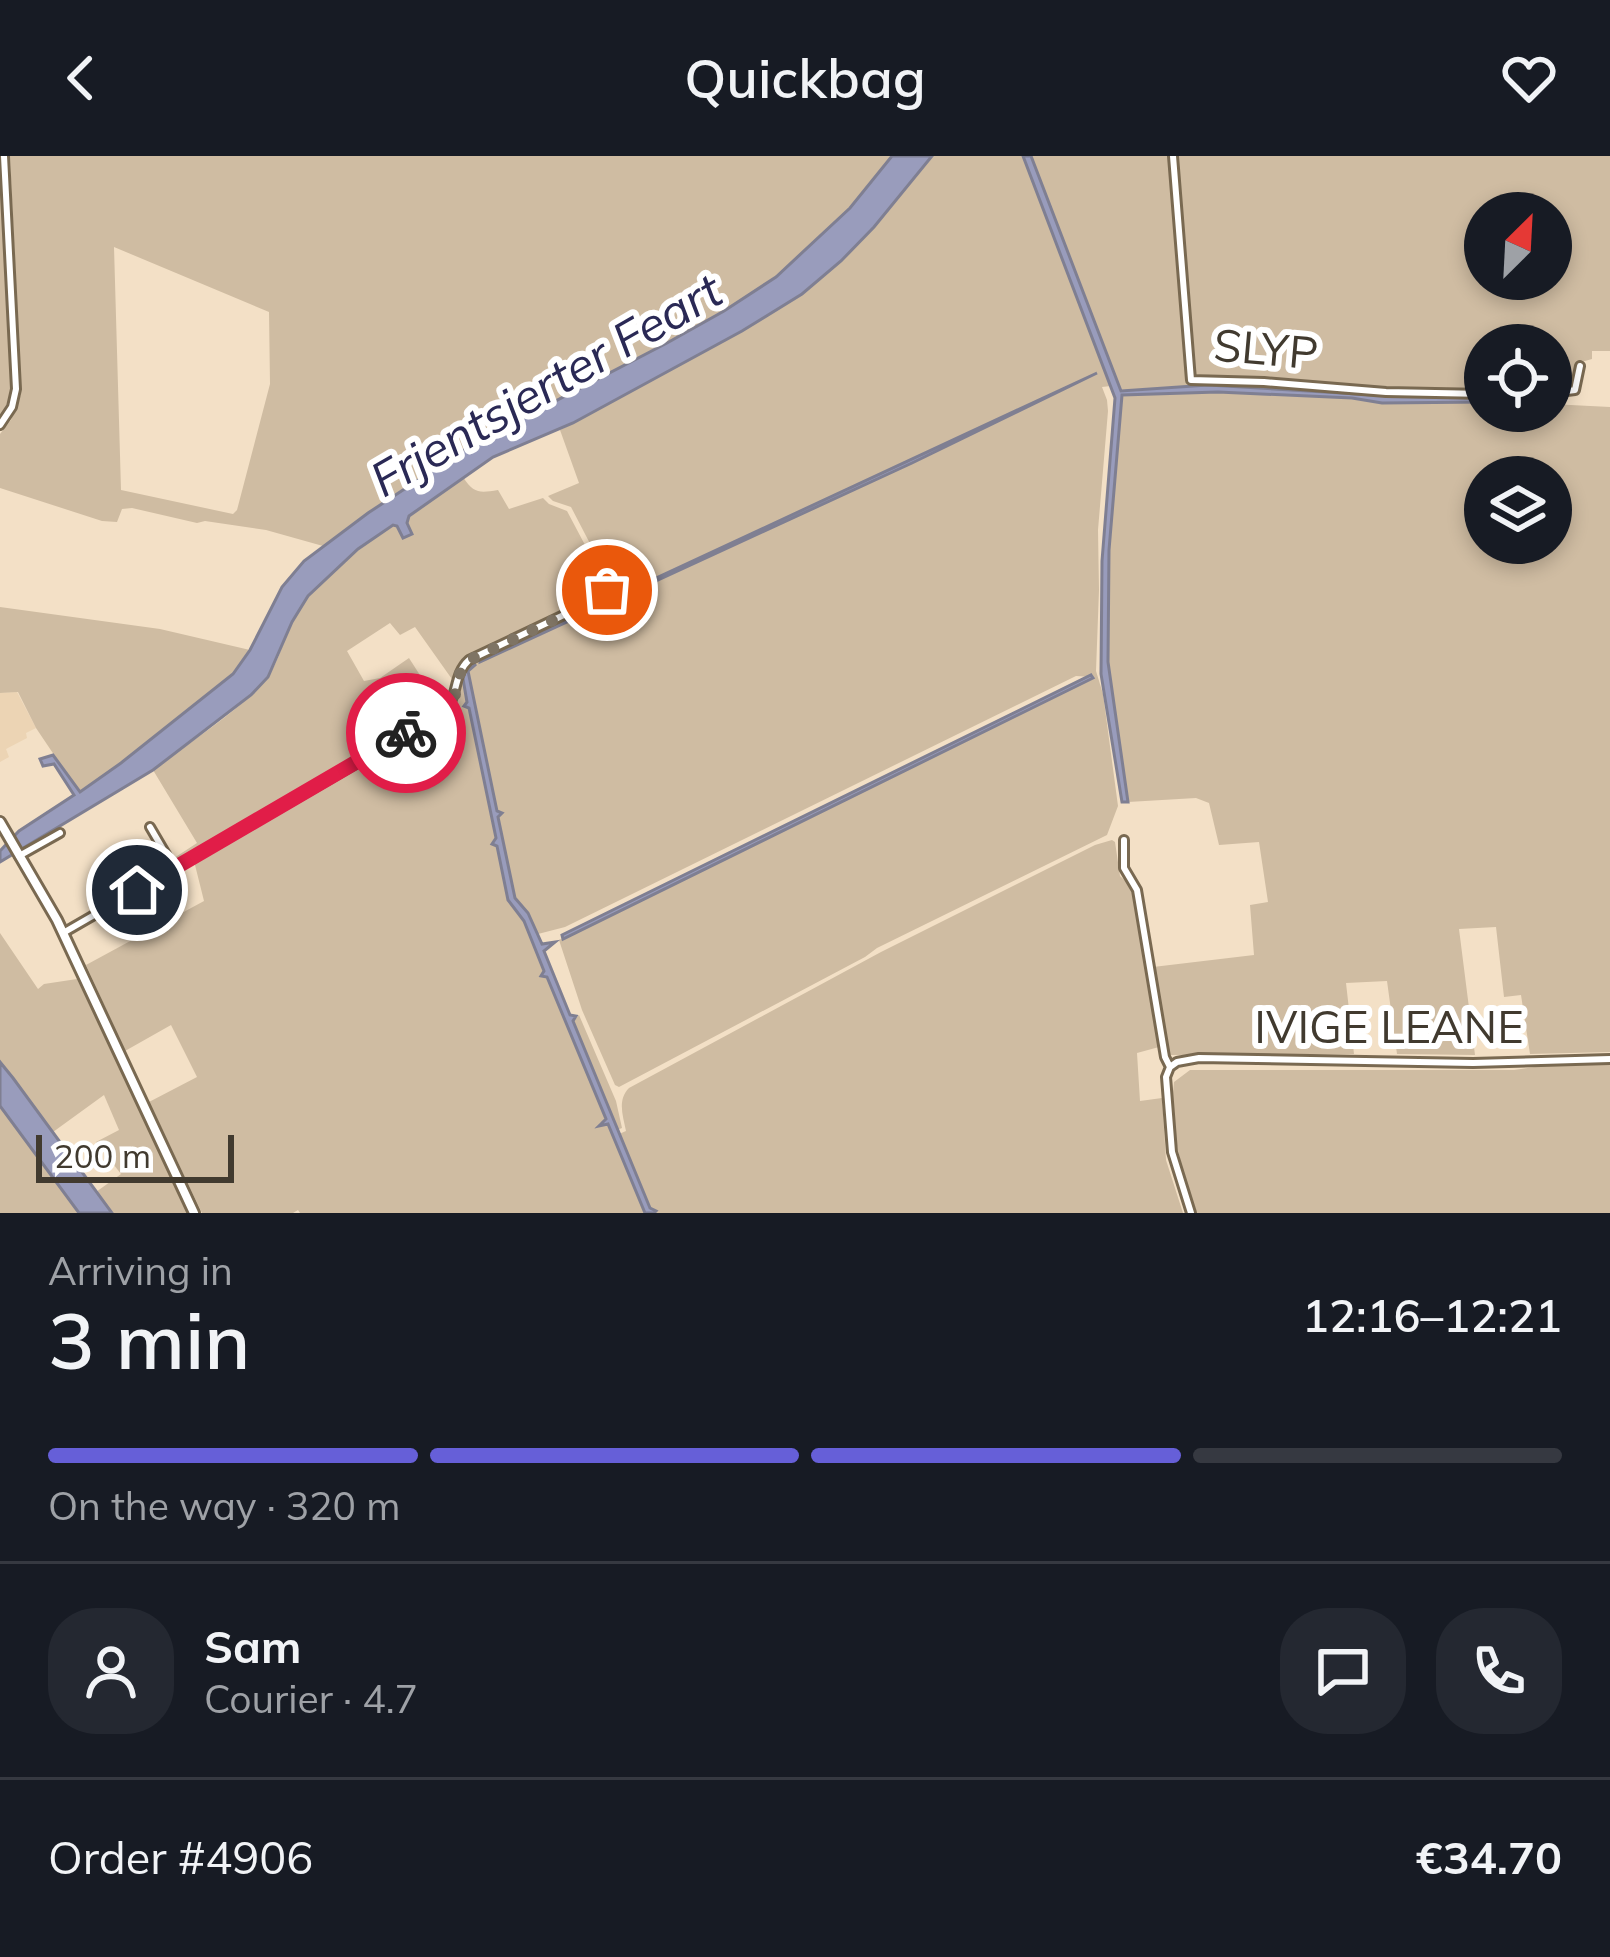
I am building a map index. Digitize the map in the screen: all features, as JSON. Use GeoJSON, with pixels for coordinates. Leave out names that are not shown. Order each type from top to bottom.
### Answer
{"type":"FeatureCollection","features":[{"type":"Feature","properties":{"kind":"street"},"geometry":{"type":"LineString","coordinates":[[0,425],[12,407],[16,389],[4,156]]}},
{"type":"Feature","properties":{"kind":"street","name":"SLYP"},"geometry":{"type":"LineString","coordinates":[[1173,156],[1191,380],[1464,394]]}},
{"type":"Feature","properties":{"kind":"street"},"geometry":{"type":"LineString","coordinates":[[1572,390],[1580,366]]}},
{"type":"Feature","properties":{"kind":"street"},"geometry":{"type":"LineString","coordinates":[[63,933],[447,710],[458,673],[469,660],[587,604],[607,590],[605,579]]}},
{"type":"Feature","properties":{"kind":"street"},"geometry":{"type":"LineString","coordinates":[[0,822],[63,933],[194,1213]]}},
{"type":"Feature","properties":{"kind":"street"},"geometry":{"type":"LineString","coordinates":[[150,827],[174,868]]}},
{"type":"Feature","properties":{"kind":"street"},"geometry":{"type":"LineString","coordinates":[[15,849],[60,833]]}},
{"type":"Feature","properties":{"kind":"street"},"geometry":{"type":"LineString","coordinates":[[1124,839],[1124,868],[1137,890],[1170,1067],[1166,1077],[1172,1152],[1191,1213]]}},
{"type":"Feature","properties":{"kind":"street","name":"IVIGE LEANE"},"geometry":{"type":"LineString","coordinates":[[1170,1067],[1199,1058],[1473,1063],[1610,1059]]}},
{"type":"Feature","properties":{"kind":"shaded area"},"geometry":{"type":"Polygon","coordinates":[[[10,156],[892,156],[850,208],[776,277],[667,343],[473,444],[323,546],[266,530],[197,523],[132,508],[122,509],[117,522],[102,521],[0,488],[0,434],[21,394],[10,156]],[[114,247],[121,490],[233,514],[237,510],[270,384],[269,312],[114,247]]]}},
{"type":"Feature","properties":{"kind":"shaded area"},"geometry":{"type":"Polygon","coordinates":[[[932,156],[1023,156],[1111,386],[1102,387],[1108,411],[1098,530],[1096,671],[1118,806],[1107,835],[877,948],[619,1087],[582,1010],[559,940],[1092,677],[1076,676],[565,927],[538,934],[515,898],[498,817],[502,813],[497,811],[468,671],[473,662],[469,661],[609,591],[610,582],[571,507],[548,496],[579,483],[560,430],[802,294],[874,227],[932,156]],[[1097,374],[480,660],[481,661],[1097,374]]]}},
{"type":"Feature","properties":{"kind":"shaded area"},"geometry":{"type":"Polygon","coordinates":[[[1031,156],[1171,156],[1191,386],[1121,391],[1031,156]]]}},
{"type":"Feature","properties":{"kind":"shaded area"},"geometry":{"type":"Polygon","coordinates":[[[1176,156],[1610,156],[1610,351],[1592,351],[1592,359],[1578,363],[1572,382],[1572,324],[1464,324],[1464,389],[1193,374],[1176,156]]]}},
{"type":"Feature","properties":{"kind":"shaded area"},"geometry":{"type":"Polygon","coordinates":[[[0,176],[11,378],[9,402],[0,419],[0,176]]]}},
{"type":"Feature","properties":{"kind":"shaded area"},"geometry":{"type":"Polygon","coordinates":[[[1218,392],[1382,403],[1464,402],[1464,432],[1572,432],[1572,405],[1610,407],[1610,1052],[1530,1054],[1521,995],[1504,997],[1496,927],[1459,929],[1475,1055],[1397,1054],[1387,981],[1346,983],[1354,1054],[1167,1055],[1153,967],[1254,955],[1250,905],[1268,902],[1259,842],[1219,845],[1209,803],[1196,798],[1128,802],[1107,662],[1109,550],[1121,395],[1218,392]]]}},
{"type":"Feature","properties":{"kind":"shaded area"},"geometry":{"type":"Polygon","coordinates":[[[463,477],[478,491],[498,490],[509,509],[543,498],[567,511],[603,579],[602,590],[466,660],[454,682],[415,627],[400,635],[390,623],[347,651],[364,681],[380,678],[409,658],[441,708],[174,865],[171,860],[197,843],[153,770],[264,682],[296,614],[327,575],[393,525],[411,534],[409,516],[463,477]]]}},
{"type":"Feature","properties":{"kind":"shaded area"},"geometry":{"type":"Polygon","coordinates":[[[0,607],[160,629],[250,650],[233,674],[79,792],[18,692],[0,693],[0,607]]]}},
{"type":"Feature","properties":{"kind":"shaded area"},"geometry":{"type":"Polygon","coordinates":[[[462,673],[465,706],[508,900],[524,921],[545,971],[541,976],[547,977],[606,1119],[599,1124],[608,1124],[645,1213],[202,1213],[149,1102],[197,1077],[171,1025],[125,1051],[86,965],[204,901],[194,861],[446,718],[462,673]]]}},
{"type":"Feature","properties":{"kind":"shaded area"},"geometry":{"type":"Polygon","coordinates":[[[17,692],[36,728],[6,749],[9,757],[0,762],[0,693],[17,692]]]}},
{"type":"Feature","properties":{"kind":"shaded area"},"geometry":{"type":"Polygon","coordinates":[[[1112,840],[1120,876],[1133,888],[1159,1047],[1137,1053],[1140,1101],[1162,1098],[1166,1160],[1183,1213],[651,1210],[619,1134],[626,1131],[622,1103],[629,1088],[881,952],[1112,840]]]}},
{"type":"Feature","properties":{"kind":"shaded area"},"geometry":{"type":"Polygon","coordinates":[[[0,933],[38,989],[77,979],[191,1213],[112,1213],[96,1192],[121,1174],[96,1142],[119,1130],[104,1095],[53,1132],[0,1062],[0,933]]]}},
{"type":"Feature","properties":{"kind":"shaded area"},"geometry":{"type":"Polygon","coordinates":[[[579,1015],[616,1101],[622,1128],[617,1130],[573,1021],[579,1015]]]}},
{"type":"Feature","properties":{"kind":"shaded area"},"geometry":{"type":"Polygon","coordinates":[[[1610,1064],[1610,1213],[1197,1213],[1175,1132],[1174,1082],[1190,1070],[1514,1070],[1610,1064]]]}},
{"type":"Feature","properties":{"kind":"shaded area"},"geometry":{"type":"Polygon","coordinates":[[[0,1106],[79,1213],[0,1213],[0,1106]]]}},
{"type":"Feature","properties":{"kind":"water"},"geometry":{"type":"Polygon","coordinates":[[[892,156],[932,156],[874,227],[802,294],[573,423],[493,457],[409,516],[412,534],[403,538],[393,525],[358,549],[308,596],[268,677],[251,695],[153,770],[0,862],[0,851],[19,831],[74,795],[54,764],[43,766],[40,759],[53,755],[80,792],[121,763],[233,674],[282,587],[304,561],[473,444],[667,343],[776,277],[850,208],[892,156]]]}},
{"type":"Feature","properties":{"kind":"water"},"geometry":{"type":"Polygon","coordinates":[[[1023,156],[1031,156],[1121,391],[1208,385],[1464,396],[1464,402],[1382,403],[1218,392],[1122,395],[1109,550],[1108,662],[1128,802],[1122,802],[1101,674],[1102,561],[1115,398],[1023,156]]]}},
{"type":"Feature","properties":{"kind":"water"},"geometry":{"type":"Polygon","coordinates":[[[1097,373],[912,463],[480,662],[480,660],[1097,373]]]}},
{"type":"Feature","properties":{"kind":"water"},"geometry":{"type":"Polygon","coordinates":[[[473,662],[468,671],[497,811],[502,813],[498,817],[515,898],[528,913],[542,944],[555,942],[544,951],[570,1015],[576,1016],[573,1021],[654,1213],[645,1213],[608,1124],[599,1126],[606,1119],[547,977],[541,976],[544,971],[524,921],[508,900],[497,846],[492,844],[496,838],[469,708],[464,706],[462,673],[473,662]]]}},
{"type":"Feature","properties":{"kind":"water"},"geometry":{"type":"Polygon","coordinates":[[[1093,678],[563,939],[566,933],[1093,678]]]}},
{"type":"Feature","properties":{"kind":"water"},"geometry":{"type":"Polygon","coordinates":[[[0,1062],[112,1213],[79,1213],[0,1106],[0,1062]]]}},
{"type":"Feature","properties":{"kind":"way so far"},"geometry":{"type":"LineString","coordinates":[[406,733],[447,710],[458,673],[469,660],[607,590]]}},
{"type":"Feature","properties":{"kind":"route"},"geometry":{"type":"LineString","coordinates":[[137,890],[406,733]]}},
{"type":"Feature","properties":{"kind":"water label","name":"Frjentsjerter Feart"},"geometry":{"type":"Point","coordinates":[546,385]}}]}
